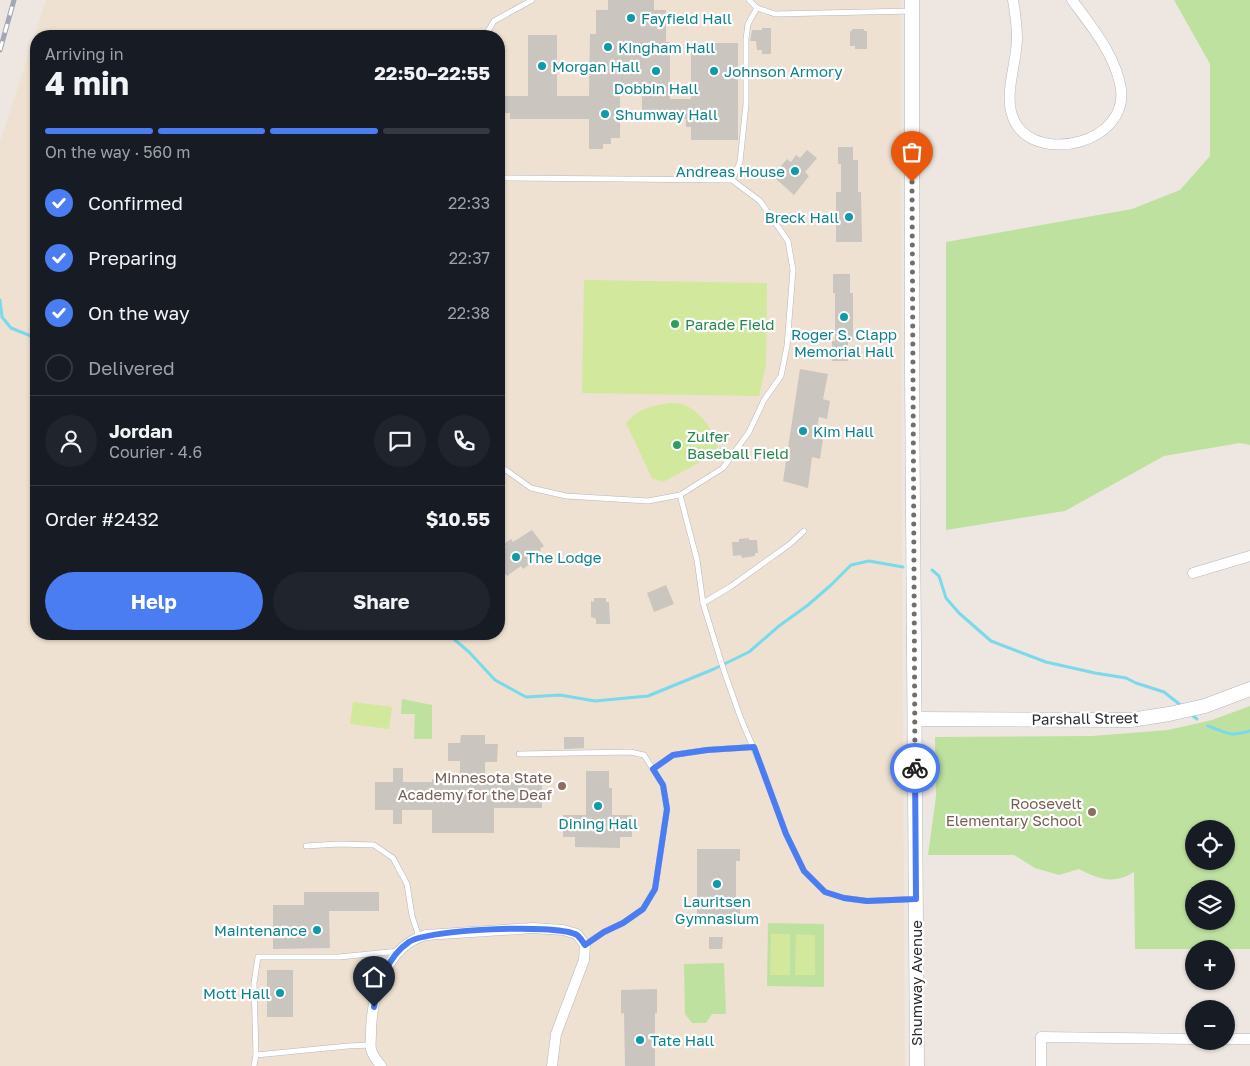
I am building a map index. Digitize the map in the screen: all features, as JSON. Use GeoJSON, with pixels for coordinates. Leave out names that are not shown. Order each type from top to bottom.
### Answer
{"type":"FeatureCollection","features":[{"type":"Feature","properties":{"kind":"street"},"geometry":{"type":"LineString","coordinates":[[1013,0],[1017,38],[1010,96],[1011,110],[1016,124],[1026,134],[1037,141],[1064,144],[1089,139],[1112,124],[1118,111],[1121,97],[1121,89],[1113,63],[1099,38],[1072,0]]}},
{"type":"Feature","properties":{"kind":"street","name":"Shumway Avenue"},"geometry":{"type":"LineString","coordinates":[[912,6],[917,1066]]}},
{"type":"Feature","properties":{"kind":"street"},"geometry":{"type":"LineString","coordinates":[[1193,572],[1250,556]]}},
{"type":"Feature","properties":{"kind":"street","name":"Parshall Street"},"geometry":{"type":"LineString","coordinates":[[915,719],[1131,720],[1205,706],[1250,689]]}},
{"type":"Feature","properties":{"kind":"street"},"geometry":{"type":"LineString","coordinates":[[381,1066],[371,1050],[371,1022],[377,993],[384,973],[398,951],[419,937],[533,928],[563,930],[577,934],[585,945],[584,960],[556,1034],[552,1066]]}},
{"type":"Feature","properties":{"kind":"street"},"geometry":{"type":"LineString","coordinates":[[1041,1066],[1041,1037],[1185,1039]]}},
{"type":"Feature","properties":{"kind":"street"},"geometry":{"type":"LineString","coordinates":[[1235,1039],[1250,1039]]}},
{"type":"Feature","properties":{"kind":"lane"},"geometry":{"type":"LineString","coordinates":[[489,30],[494,21],[532,0]]}},
{"type":"Feature","properties":{"kind":"lane"},"geometry":{"type":"LineString","coordinates":[[749,0],[757,8],[775,14],[912,6]]}},
{"type":"Feature","properties":{"kind":"lane"},"geometry":{"type":"LineString","coordinates":[[732,180],[740,162],[746,104],[746,39],[748,24],[757,8]]}},
{"type":"Feature","properties":{"kind":"lane"},"geometry":{"type":"LineString","coordinates":[[505,178],[732,180],[760,201],[788,240],[793,270],[787,346],[781,376],[764,400],[749,432],[723,468],[680,495],[648,501],[566,496],[531,488],[505,469]]}},
{"type":"Feature","properties":{"kind":"lane"},"geometry":{"type":"LineString","coordinates":[[680,495],[697,560],[703,603],[724,671],[786,834],[804,871],[825,892],[844,898],[867,901],[916,899]]}},
{"type":"Feature","properties":{"kind":"lane"},"geometry":{"type":"LineString","coordinates":[[703,603],[730,587],[790,544],[804,531]]}},
{"type":"Feature","properties":{"kind":"lane"},"geometry":{"type":"LineString","coordinates":[[653,769],[673,755],[707,750],[754,747]]}},
{"type":"Feature","properties":{"kind":"lane"},"geometry":{"type":"LineString","coordinates":[[519,754],[630,752],[644,756],[663,785],[667,809],[655,889],[643,909],[585,945]]}},
{"type":"Feature","properties":{"kind":"lane"},"geometry":{"type":"LineString","coordinates":[[306,846],[339,844],[374,845],[393,858],[407,884],[412,916],[419,937]]}},
{"type":"Feature","properties":{"kind":"lane"},"geometry":{"type":"LineString","coordinates":[[254,1066],[256,1055],[254,983],[258,957],[338,957],[398,951]]}},
{"type":"Feature","properties":{"kind":"lane"},"geometry":{"type":"LineString","coordinates":[[256,1055],[371,1045]]}},
{"type":"Feature","properties":{"kind":"shaded area"},"geometry":{"type":"Polygon","coordinates":[[[46,0],[901,0],[905,1066],[0,1066],[0,142],[30,49],[30,640],[505,640],[505,30],[36,30],[46,0]]]}},
{"type":"Feature","properties":{"kind":"green space"},"geometry":{"type":"Polygon","coordinates":[[[1174,0],[1250,0],[1250,445],[1240,443],[1164,456],[1065,511],[946,530],[946,242],[1132,209],[1180,190],[1210,156],[1210,64],[1174,0]]]}},
{"type":"Feature","properties":{"kind":"green space","name":"Parade Field"},"geometry":{"type":"Polygon","coordinates":[[[584,280],[767,283],[766,365],[759,396],[582,393],[584,280]]]}},
{"type":"Feature","properties":{"kind":"green space","name":"Zulfer Baseball Field"},"geometry":{"type":"Polygon","coordinates":[[[668,403],[682,404],[697,413],[711,431],[719,452],[663,482],[652,478],[626,423],[645,409],[668,403]]]}},
{"type":"Feature","properties":{"kind":"green space"},"geometry":{"type":"Polygon","coordinates":[[[402,699],[432,705],[432,739],[414,739],[415,714],[401,714],[402,699]]]}},
{"type":"Feature","properties":{"kind":"green space"},"geometry":{"type":"Polygon","coordinates":[[[353,702],[392,707],[389,729],[350,724],[353,702]]]}},
{"type":"Feature","properties":{"kind":"green space","name":"Roosevelt Elementary School"},"geometry":{"type":"Polygon","coordinates":[[[1250,706],[1250,949],[1235,949],[1235,940],[1185,940],[1185,949],[1135,949],[1134,872],[1119,878],[1106,879],[1093,876],[1079,869],[1059,875],[1035,868],[1014,855],[928,855],[936,796],[935,737],[1092,736],[1168,730],[1212,720],[1250,706]]]}},
{"type":"Feature","properties":{"kind":"green space"},"geometry":{"type":"Polygon","coordinates":[[[768,923],[824,924],[824,987],[767,986],[768,923]]]}},
{"type":"Feature","properties":{"kind":"green space"},"geometry":{"type":"Polygon","coordinates":[[[771,934],[790,934],[790,975],[770,975],[771,934]]]}},
{"type":"Feature","properties":{"kind":"green space"},"geometry":{"type":"Polygon","coordinates":[[[796,934],[815,935],[815,975],[795,975],[796,934]]]}},
{"type":"Feature","properties":{"kind":"green space"},"geometry":{"type":"Polygon","coordinates":[[[724,963],[726,1014],[712,1014],[706,1023],[692,1023],[685,1014],[684,964],[724,963]]]}},
{"type":"Feature","properties":{"kind":"building"},"geometry":{"type":"Polygon","coordinates":[[[608,0],[654,0],[654,10],[666,10],[666,42],[670,42],[670,99],[691,99],[691,43],[738,43],[738,140],[691,140],[691,127],[686,127],[686,119],[642,119],[642,90],[620,90],[620,138],[611,138],[611,144],[603,144],[603,149],[589,149],[589,119],[510,119],[510,113],[505,113],[505,96],[528,96],[528,35],[557,35],[557,96],[589,96],[590,34],[596,34],[596,10],[608,10],[608,0]]]}},
{"type":"Feature","properties":{"kind":"building"},"geometry":{"type":"Polygon","coordinates":[[[762,28],[771,28],[771,54],[762,54],[762,50],[757,50],[756,41],[750,41],[752,30],[762,30],[762,28]]]}},
{"type":"Feature","properties":{"kind":"building"},"geometry":{"type":"Polygon","coordinates":[[[852,29],[864,29],[864,31],[867,31],[867,49],[855,49],[855,46],[850,46],[850,31],[852,29]]]}},
{"type":"Feature","properties":{"kind":"building","name":"Breck Hall"},"geometry":{"type":"Polygon","coordinates":[[[838,147],[853,147],[853,160],[858,160],[858,192],[861,192],[862,242],[836,242],[836,192],[841,192],[841,164],[838,164],[838,147]]]}},
{"type":"Feature","properties":{"kind":"building","name":"Andreas House"},"geometry":{"type":"Polygon","coordinates":[[[807,150],[817,158],[805,172],[809,176],[794,195],[776,179],[784,169],[781,166],[787,159],[791,162],[796,155],[800,158],[807,150]]]}},
{"type":"Feature","properties":{"kind":"building","name":"Roger S. Clapp Memorial Hall"},"geometry":{"type":"Polygon","coordinates":[[[833,274],[850,274],[850,293],[853,293],[853,341],[848,341],[848,361],[832,361],[832,341],[835,341],[833,274]]]}},
{"type":"Feature","properties":{"kind":"building","name":"Kim Hall"},"geometry":{"type":"Polygon","coordinates":[[[800,369],[828,374],[823,399],[830,401],[827,419],[819,417],[815,438],[823,439],[820,459],[812,457],[808,488],[783,481],[800,369]]]}},
{"type":"Feature","properties":{"kind":"building","name":"The Lodge"},"geometry":{"type":"Polygon","coordinates":[[[532,530],[544,546],[540,549],[541,551],[528,561],[530,564],[523,569],[521,566],[507,576],[505,573],[505,543],[511,539],[513,542],[532,530]]]}},
{"type":"Feature","properties":{"kind":"building"},"geometry":{"type":"Polygon","coordinates":[[[749,538],[749,540],[757,540],[758,553],[755,553],[755,556],[742,558],[741,555],[733,556],[732,542],[739,542],[739,539],[749,538]]]}},
{"type":"Feature","properties":{"kind":"building"},"geometry":{"type":"Polygon","coordinates":[[[666,585],[674,604],[654,612],[647,593],[666,585]]]}},
{"type":"Feature","properties":{"kind":"building"},"geometry":{"type":"Polygon","coordinates":[[[594,598],[606,598],[606,602],[609,602],[610,624],[596,624],[596,619],[591,617],[591,601],[594,602],[594,598]]]}},
{"type":"Feature","properties":{"kind":"building"},"geometry":{"type":"Polygon","coordinates":[[[461,735],[485,735],[485,744],[498,744],[497,762],[485,762],[485,780],[494,780],[494,782],[542,782],[542,808],[494,808],[494,833],[432,833],[432,810],[402,810],[402,824],[393,824],[393,810],[375,810],[375,782],[393,782],[393,768],[403,768],[403,782],[432,782],[432,779],[460,780],[460,761],[448,761],[448,743],[460,743],[461,735]]]}},
{"type":"Feature","properties":{"kind":"building"},"geometry":{"type":"Polygon","coordinates":[[[564,737],[584,737],[584,748],[564,749],[564,737]]]}},
{"type":"Feature","properties":{"kind":"building","name":"Dining Hall"},"geometry":{"type":"Polygon","coordinates":[[[586,771],[609,771],[609,788],[612,788],[612,815],[632,815],[632,837],[620,837],[620,848],[575,847],[575,837],[563,837],[563,815],[586,815],[586,771]]]}},
{"type":"Feature","properties":{"kind":"building","name":"Lauritsen Gymnasium"},"geometry":{"type":"Polygon","coordinates":[[[697,849],[740,849],[740,861],[736,861],[736,907],[740,907],[740,920],[697,920],[697,849]]]}},
{"type":"Feature","properties":{"kind":"building","name":"Maintenance"},"geometry":{"type":"Polygon","coordinates":[[[304,892],[379,892],[379,911],[329,911],[330,948],[273,949],[273,905],[304,905],[304,892]]]}},
{"type":"Feature","properties":{"kind":"building"},"geometry":{"type":"Polygon","coordinates":[[[709,937],[723,937],[722,949],[709,949],[709,937]]]}},
{"type":"Feature","properties":{"kind":"building","name":"Mott Hall"},"geometry":{"type":"Polygon","coordinates":[[[267,970],[293,970],[293,1017],[267,1017],[267,970]]]}},
{"type":"Feature","properties":{"kind":"building","name":"Tate Hall"},"geometry":{"type":"Polygon","coordinates":[[[657,989],[655,1066],[625,1066],[624,1013],[621,1014],[621,990],[657,989]]]}},
{"type":"Feature","properties":{"kind":"waterway"},"geometry":{"type":"LineString","coordinates":[[0,300],[2,317],[11,328],[30,336]]}},
{"type":"Feature","properties":{"kind":"waterway"},"geometry":{"type":"LineString","coordinates":[[455,640],[495,680],[526,697],[560,695],[595,701],[648,696],[714,669],[749,652],[779,626],[808,605],[851,565],[869,561],[903,567]]}},
{"type":"Feature","properties":{"kind":"waterway"},"geometry":{"type":"LineString","coordinates":[[932,570],[939,576],[946,598],[959,613],[991,641],[1046,662],[1126,678],[1164,692],[1183,707]]}},
{"type":"Feature","properties":{"kind":"waterway"},"geometry":{"type":"LineString","coordinates":[[1193,716],[1197,719]]}},
{"type":"Feature","properties":{"kind":"waterway"},"geometry":{"type":"LineString","coordinates":[[1208,726],[1232,734],[1250,731]]}},
{"type":"Feature","properties":{"kind":"railway"},"geometry":{"type":"LineString","coordinates":[[0,50],[14,0]]}},
{"type":"Feature","properties":{"kind":"way so far"},"geometry":{"type":"LineString","coordinates":[[912,182],[915,768]]}},
{"type":"Feature","properties":{"kind":"place","name":"Fayfield Hall"},"geometry":{"type":"Point","coordinates":[631,18]}},
{"type":"Feature","properties":{"kind":"place","name":"Kingham Hall"},"geometry":{"type":"Point","coordinates":[608,47]}},
{"type":"Feature","properties":{"kind":"place","name":"Morgan Hall"},"geometry":{"type":"Point","coordinates":[542,66]}},
{"type":"Feature","properties":{"kind":"place","name":"Dobbin Hall"},"geometry":{"type":"Point","coordinates":[656,71]}},
{"type":"Feature","properties":{"kind":"place","name":"Johnson Armory"},"geometry":{"type":"Point","coordinates":[714,71]}},
{"type":"Feature","properties":{"kind":"place","name":"Shumway Hall"},"geometry":{"type":"Point","coordinates":[605,114]}},
{"type":"Feature","properties":{"kind":"place","name":"Andreas House"},"geometry":{"type":"Point","coordinates":[795,171]}},
{"type":"Feature","properties":{"kind":"place","name":"Breck Hall"},"geometry":{"type":"Point","coordinates":[849,217]}},
{"type":"Feature","properties":{"kind":"place","name":"Roger S. Clapp Memorial Hall"},"geometry":{"type":"Point","coordinates":[844,317]}},
{"type":"Feature","properties":{"kind":"place","name":"Parade Field"},"geometry":{"type":"Point","coordinates":[675,324]}},
{"type":"Feature","properties":{"kind":"place","name":"Kim Hall"},"geometry":{"type":"Point","coordinates":[803,431]}},
{"type":"Feature","properties":{"kind":"place","name":"Zulfer Baseball Field"},"geometry":{"type":"Point","coordinates":[677,445]}},
{"type":"Feature","properties":{"kind":"place","name":"The Lodge"},"geometry":{"type":"Point","coordinates":[516,557]}},
{"type":"Feature","properties":{"kind":"place","name":"Minnesota State Academy for the Deaf"},"geometry":{"type":"Point","coordinates":[562,786]}},
{"type":"Feature","properties":{"kind":"place","name":"Dining Hall"},"geometry":{"type":"Point","coordinates":[598,806]}},
{"type":"Feature","properties":{"kind":"place","name":"Roosevelt Elementary School"},"geometry":{"type":"Point","coordinates":[1092,812]}},
{"type":"Feature","properties":{"kind":"place","name":"Lauritsen Gymnasium"},"geometry":{"type":"Point","coordinates":[717,884]}},
{"type":"Feature","properties":{"kind":"place","name":"Maintenance"},"geometry":{"type":"Point","coordinates":[317,930]}},
{"type":"Feature","properties":{"kind":"place","name":"Mott Hall"},"geometry":{"type":"Point","coordinates":[280,993]}},
{"type":"Feature","properties":{"kind":"place","name":"Tate Hall"},"geometry":{"type":"Point","coordinates":[640,1040]}},
{"type":"Feature","properties":{"kind":"route"},"geometry":{"type":"LineString","coordinates":[[374,1007],[384,973],[398,951],[419,937],[533,928],[563,930],[577,934],[585,945],[643,909],[655,889],[667,809],[663,785],[653,769],[673,755],[707,750],[754,747],[786,834],[804,871],[825,892],[844,898],[867,901],[916,899],[915,768]]}}]}
